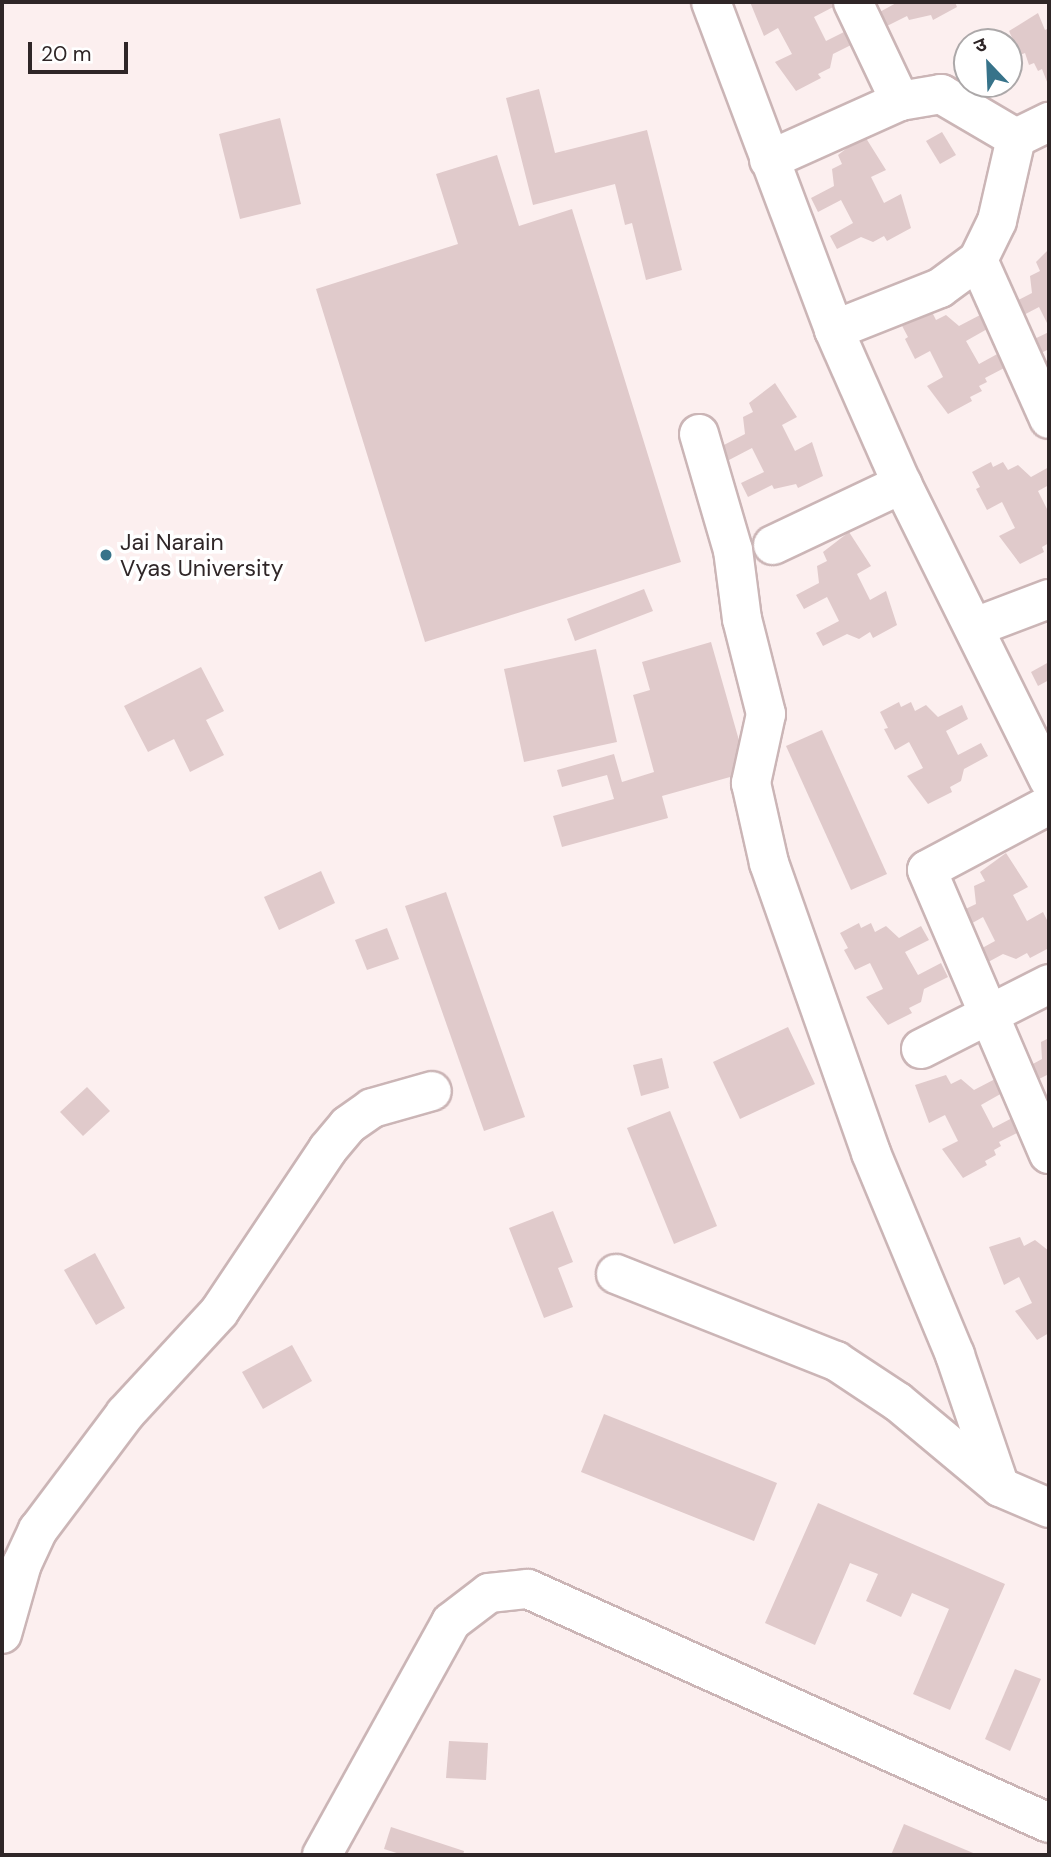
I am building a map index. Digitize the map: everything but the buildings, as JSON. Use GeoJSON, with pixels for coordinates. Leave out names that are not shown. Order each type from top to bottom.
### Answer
{"type":"FeatureCollection","features":[{"type":"Feature","properties":{"kind":"street"},"geometry":{"type":"LineString","coordinates":[[712,2],[834,330],[902,484],[1049,780]]}},
{"type":"Feature","properties":{"kind":"street"},"geometry":{"type":"LineString","coordinates":[[853,2],[900,100]]}},
{"type":"Feature","properties":{"kind":"street"},"geometry":{"type":"LineString","coordinates":[[769,160],[900,100],[941,94],[1033,130],[997,221],[978,260],[940,288],[834,330]]}},
{"type":"Feature","properties":{"kind":"street"},"geometry":{"type":"LineString","coordinates":[[978,260],[1049,419]]}},
{"type":"Feature","properties":{"kind":"street"},"geometry":{"type":"LineString","coordinates":[[699,434],[733,551],[742,619],[766,714],[756,744],[751,783],[769,863],[871,1153],[956,1355],[1000,1487]]}},
{"type":"Feature","properties":{"kind":"street"},"geometry":{"type":"LineString","coordinates":[[773,545],[902,484]]}},
{"type":"Feature","properties":{"kind":"street"},"geometry":{"type":"LineString","coordinates":[[975,627],[1049,598]]}},
{"type":"Feature","properties":{"kind":"street"},"geometry":{"type":"LineString","coordinates":[[1049,805],[926,870],[1049,1154]]}},
{"type":"Feature","properties":{"kind":"street"},"geometry":{"type":"LineString","coordinates":[[921,1049],[987,1013],[1049,984]]}},
{"type":"Feature","properties":{"kind":"street"},"geometry":{"type":"LineString","coordinates":[[2,1634],[22,1564],[38,1531],[125,1414],[219,1312],[328,1149],[348,1125],[372,1108],[432,1091]]}},
{"type":"Feature","properties":{"kind":"street"},"geometry":{"type":"LineString","coordinates":[[616,1274],[836,1361],[898,1402],[1000,1487],[1049,1508]]}},
{"type":"Feature","properties":{"kind":"street"},"geometry":{"type":"LineString","coordinates":[[322,1855],[451,1622],[489,1593],[528,1589],[1049,1823]]}},
{"type":"Feature","properties":{"kind":"place","name":"Jai Narain Vyas University"},"geometry":{"type":"Point","coordinates":[106,555]}}]}
